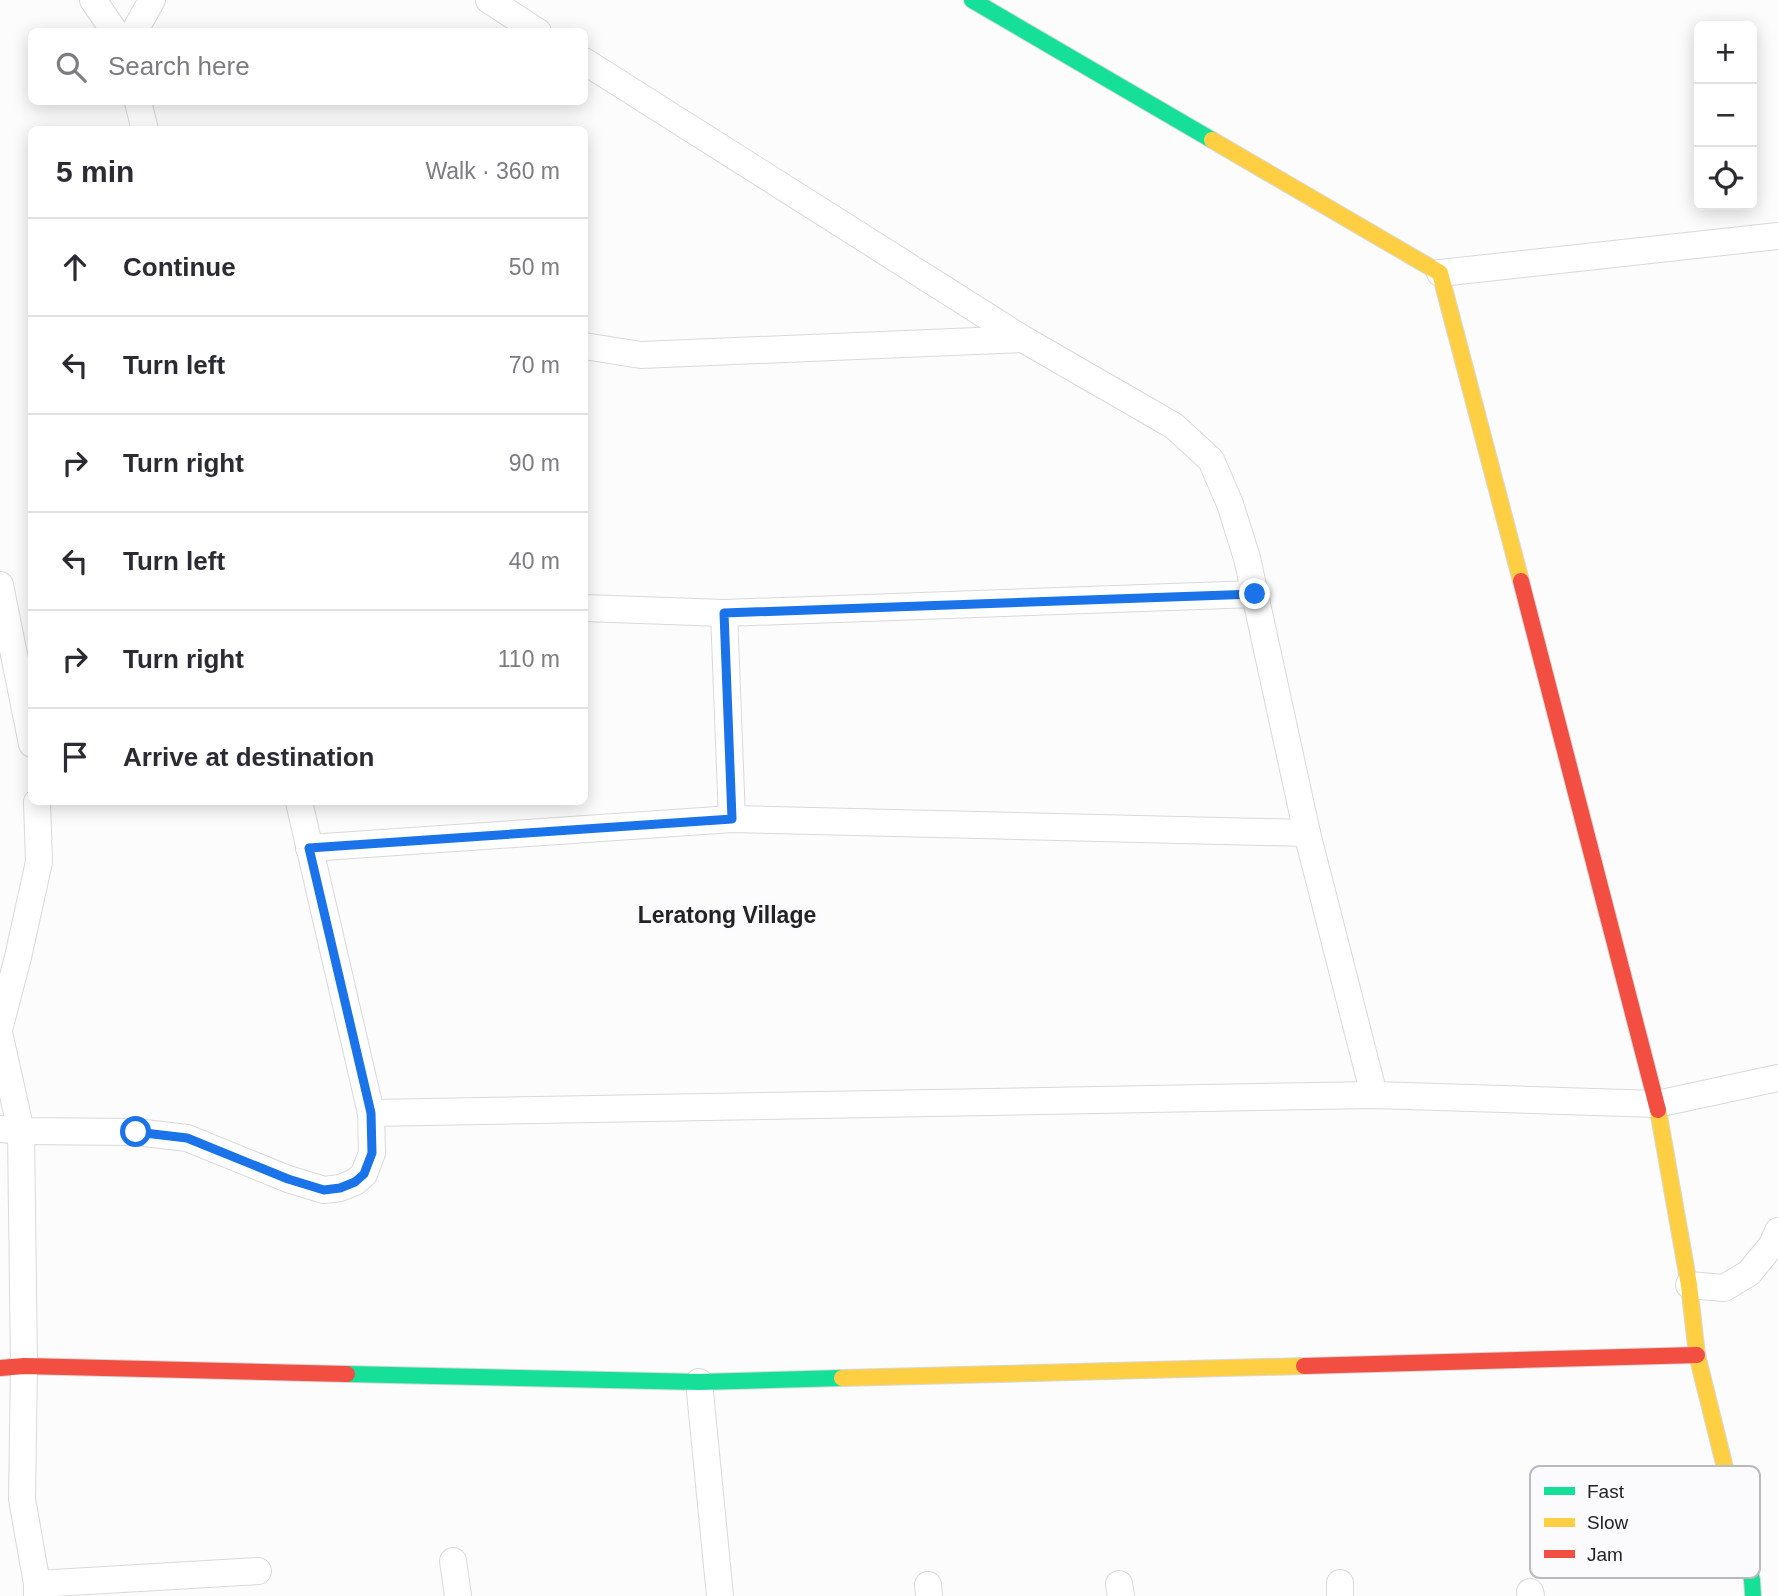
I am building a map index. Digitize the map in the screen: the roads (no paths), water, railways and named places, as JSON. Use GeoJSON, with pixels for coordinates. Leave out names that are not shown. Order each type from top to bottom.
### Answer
{"type":"FeatureCollection","features":[{"type":"Feature","properties":{"kind":"street"},"geometry":{"type":"LineString","coordinates":[[93,0],[112,28]]}},
{"type":"Feature","properties":{"kind":"street"},"geometry":{"type":"LineString","coordinates":[[136,28],[152,0]]}},
{"type":"Feature","properties":{"kind":"street"},"geometry":{"type":"LineString","coordinates":[[489,0],[532,28]]}},
{"type":"Feature","properties":{"kind":"street"},"geometry":{"type":"LineString","coordinates":[[972,0],[1440,274],[1778,236]]}},
{"type":"Feature","properties":{"kind":"street"},"geometry":{"type":"LineString","coordinates":[[588,64],[1023,339],[1174,426],[1211,460],[1230,504],[1248,558],[1307,834],[1374,1095]]}},
{"type":"Feature","properties":{"kind":"street"},"geometry":{"type":"LineString","coordinates":[[139,105],[144,126]]}},
{"type":"Feature","properties":{"kind":"street"},"geometry":{"type":"LineString","coordinates":[[1440,274],[1657,1104],[1689,1285],[1697,1355],[1724,1466]]}},
{"type":"Feature","properties":{"kind":"street"},"geometry":{"type":"LineString","coordinates":[[588,347],[641,355],[1023,339]]}},
{"type":"Feature","properties":{"kind":"street"},"geometry":{"type":"LineString","coordinates":[[0,585],[28,724]]}},
{"type":"Feature","properties":{"kind":"street"},"geometry":{"type":"LineString","coordinates":[[588,608],[724,613],[1255,594]]}},
{"type":"Feature","properties":{"kind":"street"},"geometry":{"type":"LineString","coordinates":[[724,613],[732,819]]}},
{"type":"Feature","properties":{"kind":"street"},"geometry":{"type":"LineString","coordinates":[[0,1026],[38,862],[37,805]]}},
{"type":"Feature","properties":{"kind":"street"},"geometry":{"type":"LineString","coordinates":[[10,1130],[136,1132],[187,1138],[288,1179],[324,1190],[355,1182],[364,1174],[372,1153],[371,1113],[300,805]]}},
{"type":"Feature","properties":{"kind":"street"},"geometry":{"type":"LineString","coordinates":[[309,848],[732,819],[1307,834]]}},
{"type":"Feature","properties":{"kind":"street"},"geometry":{"type":"LineString","coordinates":[[0,1037],[10,1130],[11,1500],[37,1590],[258,1571]]}},
{"type":"Feature","properties":{"kind":"street"},"geometry":{"type":"LineString","coordinates":[[371,1113],[1374,1095],[1657,1104],[1778,1078]]}},
{"type":"Feature","properties":{"kind":"street"},"geometry":{"type":"LineString","coordinates":[[1689,1285],[1724,1288],[1741,1278],[1749,1273],[1772,1245],[1778,1231]]}},
{"type":"Feature","properties":{"kind":"street"},"geometry":{"type":"LineString","coordinates":[[12,1367],[699,1382],[1697,1355]]}},
{"type":"Feature","properties":{"kind":"street"},"geometry":{"type":"LineString","coordinates":[[699,1382],[720,1596]]}},
{"type":"Feature","properties":{"kind":"street"},"geometry":{"type":"LineString","coordinates":[[453,1562],[458,1596]]}},
{"type":"Feature","properties":{"kind":"street"},"geometry":{"type":"LineString","coordinates":[[1752,1578],[1753,1596]]}},
{"type":"Feature","properties":{"kind":"district","name":"Leratong Village"},"geometry":{"type":"Point","coordinates":[727,915]}}]}
